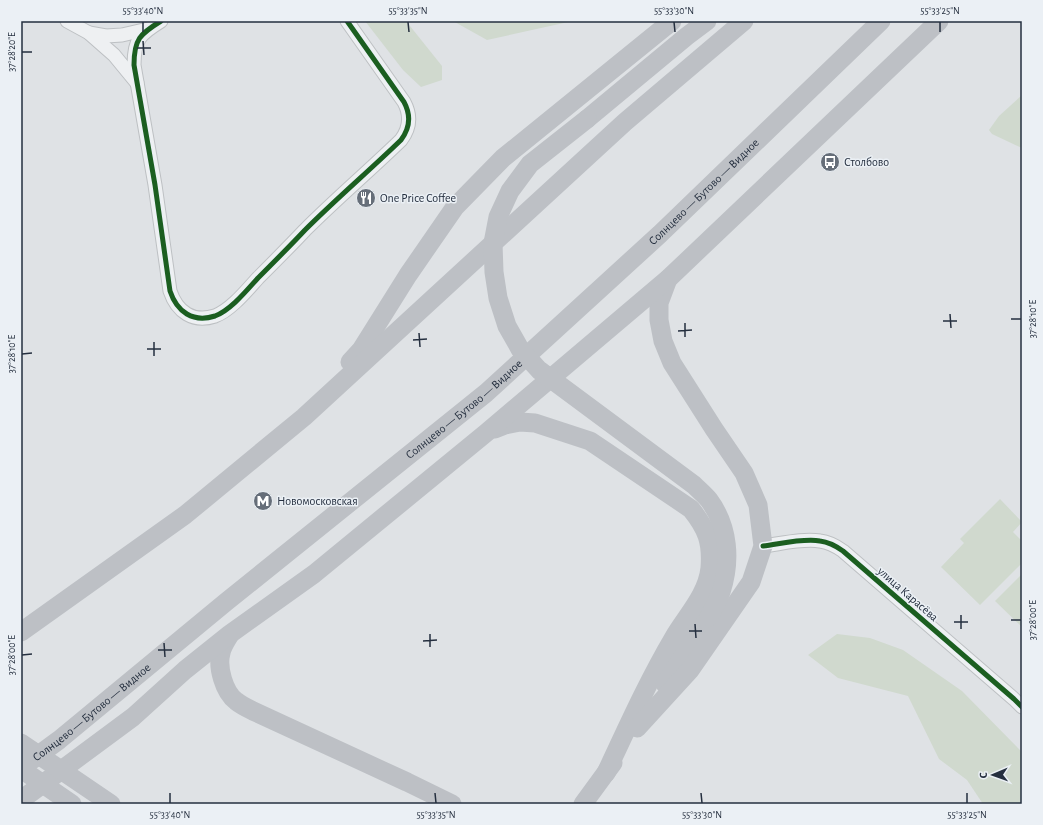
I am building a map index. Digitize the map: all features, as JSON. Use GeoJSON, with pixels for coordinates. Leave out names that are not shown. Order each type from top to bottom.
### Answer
{"type":"FeatureCollection","features":[{"type":"Feature","properties":{"kind":"main road"},"geometry":{"type":"LineString","coordinates":[[304,417],[361,350],[408,275],[455,207],[503,158],[672,21]]}},
{"type":"Feature","properties":{"kind":"main road"},"geometry":{"type":"LineString","coordinates":[[687,36],[702,21]]}},
{"type":"Feature","properties":{"kind":"main road"},"geometry":{"type":"LineString","coordinates":[[583,804],[637,728],[709,616],[721,593],[727,567],[727,547],[721,521],[709,500],[694,485],[538,370],[520,349],[507,326],[498,298],[494,272],[493,243],[498,217],[510,191],[530,164],[707,21]]}},
{"type":"Feature","properties":{"kind":"main road"},"geometry":{"type":"LineString","coordinates":[[21,632],[185,515],[304,417],[625,122],[744,21]]}},
{"type":"Feature","properties":{"kind":"main road","name":"Солнцево — Бутово — Видное"},"geometry":{"type":"LineString","coordinates":[[21,769],[59,740],[226,602],[486,393],[660,234],[881,21]]}},
{"type":"Feature","properties":{"kind":"main road"},"geometry":{"type":"LineString","coordinates":[[21,800],[133,717],[185,670],[230,634],[314,574],[486,433],[669,278],[939,21]]}},
{"type":"Feature","properties":{"kind":"main road"},"geometry":{"type":"LineString","coordinates":[[637,728],[690,670],[751,582],[763,546],[758,506],[744,474],[672,363],[663,342],[659,320],[659,303],[669,278]]}},
{"type":"Feature","properties":{"kind":"main road"},"geometry":{"type":"LineString","coordinates":[[486,433],[505,425],[520,422],[535,423],[590,441],[691,509],[700,520],[707,533],[710,548],[710,568],[706,585],[696,605],[674,637],[638,706],[606,773]]}},
{"type":"Feature","properties":{"kind":"main road"},"geometry":{"type":"LineString","coordinates":[[230,634],[221,653],[220,665],[222,679],[228,691],[236,701],[252,711],[394,775],[452,804]]}},
{"type":"Feature","properties":{"kind":"main road"},"geometry":{"type":"LineString","coordinates":[[21,743],[111,804]]}},
{"type":"Feature","properties":{"kind":"main road"},"geometry":{"type":"LineString","coordinates":[[21,769],[72,804]]}},
{"type":"Feature","properties":{"kind":"main road"},"geometry":{"type":"LineString","coordinates":[[575,804],[595,789]]}},
{"type":"Feature","properties":{"kind":"street"},"geometry":{"type":"LineString","coordinates":[[67,21],[89,33],[114,55],[138,84]]}},
{"type":"Feature","properties":{"kind":"street"},"geometry":{"type":"LineString","coordinates":[[161,21],[148,29],[140,38],[134,49],[134,65],[155,184],[170,292],[173,300],[181,310],[188,315],[197,318],[210,317],[226,309],[338,197],[401,140],[406,131],[409,116],[404,102],[347,21]]}},
{"type":"Feature","properties":{"kind":"street"},"geometry":{"type":"LineString","coordinates":[[89,33],[106,36],[122,35],[148,29]]}},
{"type":"Feature","properties":{"kind":"street","name":"улица Карасёва"},"geometry":{"type":"LineString","coordinates":[[763,546],[809,540],[834,545],[996,683],[1022,708]]}},
{"type":"Feature","properties":{"kind":"shaded area"},"geometry":{"type":"Polygon","coordinates":[[[365,21],[406,21],[442,66],[442,80],[421,87],[403,70],[365,21]]]}},
{"type":"Feature","properties":{"kind":"shaded area"},"geometry":{"type":"Polygon","coordinates":[[[453,21],[573,21],[487,40],[453,21]]]}},
{"type":"Feature","properties":{"kind":"shaded area"},"geometry":{"type":"Polygon","coordinates":[[[1022,95],[1022,148],[992,134],[989,130],[999,116],[1022,95]]]}},
{"type":"Feature","properties":{"kind":"shaded area"},"geometry":{"type":"Polygon","coordinates":[[[1000,499],[1022,522],[1013,532],[1022,541],[1022,563],[980,605],[941,567],[964,543],[960,539],[1000,499]]]}},
{"type":"Feature","properties":{"kind":"shaded area"},"geometry":{"type":"Polygon","coordinates":[[[1022,574],[1022,627],[995,601],[1022,574]]]}},
{"type":"Feature","properties":{"kind":"shaded area"},"geometry":{"type":"Polygon","coordinates":[[[837,634],[870,638],[903,650],[962,691],[1022,752],[1022,804],[983,804],[967,780],[939,759],[908,696],[838,678],[808,655],[837,634]]]}},
{"type":"Feature","properties":{"kind":"cycle path"},"geometry":{"type":"LineString","coordinates":[[161,21],[143,34],[140,38],[135,49],[134,65],[155,185],[170,291],[177,305],[182,310],[193,317],[200,318],[215,316],[233,305],[305,230],[401,140],[406,131],[408,126],[408,112],[404,102],[347,21]]}},
{"type":"Feature","properties":{"kind":"cycle path"},"geometry":{"type":"LineString","coordinates":[[763,546],[813,540],[826,542],[838,547],[1022,707]]}},
{"type":"Feature","properties":{"kind":"place","name":"Столбово"},"geometry":{"type":"Point","coordinates":[830,162]}},
{"type":"Feature","properties":{"kind":"place","name":"One Price Coffee"},"geometry":{"type":"Point","coordinates":[366,198]}},
{"type":"Feature","properties":{"kind":"place","name":"Новомосковская"},"geometry":{"type":"Point","coordinates":[263,501]}}]}
